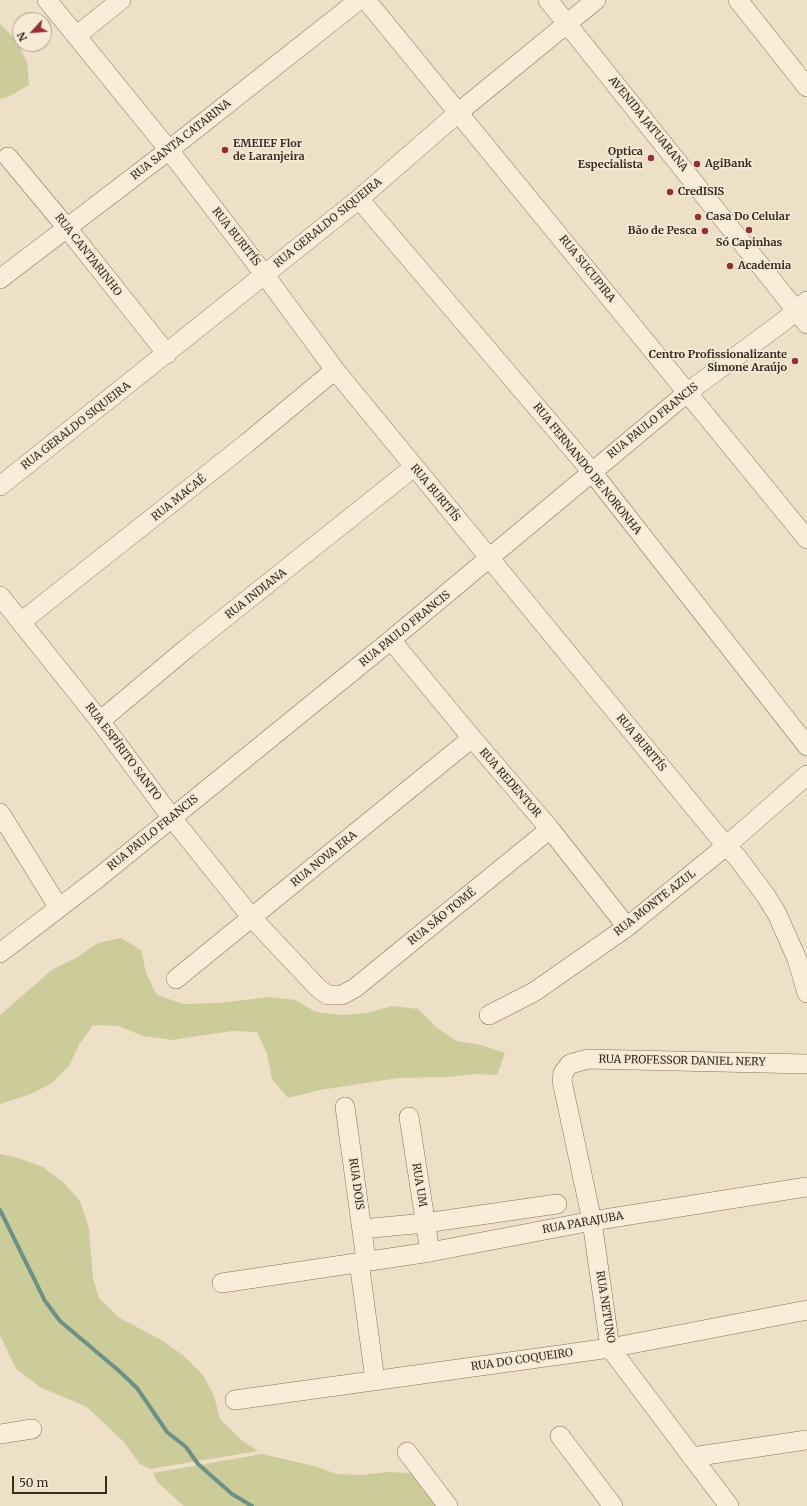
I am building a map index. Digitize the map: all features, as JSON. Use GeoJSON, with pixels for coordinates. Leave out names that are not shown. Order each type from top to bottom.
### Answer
{"type":"FeatureCollection","features":[{"type":"Feature","properties":{"kind":"street","name":"RUA BURITÍS"},"geometry":{"type":"LineString","coordinates":[[46,0],[168,150],[264,274],[335,370],[726,846],[737,857],[777,914],[797,960],[807,993]]}},
{"type":"Feature","properties":{"kind":"street"},"geometry":{"type":"LineString","coordinates":[[76,36],[121,0]]}},
{"type":"Feature","properties":{"kind":"street","name":"RUA SANTA CATARINA"},"geometry":{"type":"LineString","coordinates":[[0,279],[168,150],[359,0]]}},
{"type":"Feature","properties":{"kind":"street","name":"RUA SUCUPIRA"},"geometry":{"type":"LineString","coordinates":[[366,0],[807,539]]}},
{"type":"Feature","properties":{"kind":"street","name":"AVENIDA JATUARANA"},"geometry":{"type":"LineString","coordinates":[[548,0],[804,312]]}},
{"type":"Feature","properties":{"kind":"street","name":"RUA GERALDO SIQUEIRA"},"geometry":{"type":"LineString","coordinates":[[0,486],[167,354],[264,274],[359,200],[459,112],[596,0]]}},
{"type":"Feature","properties":{"kind":"street"},"geometry":{"type":"LineString","coordinates":[[738,0],[807,87]]}},
{"type":"Feature","properties":{"kind":"street","name":"RUA CANTARINHO"},"geometry":{"type":"LineString","coordinates":[[8,157],[67,228],[167,354]]}},
{"type":"Feature","properties":{"kind":"street","name":"RUA FERNANDO DE NORONHA"},"geometry":{"type":"LineString","coordinates":[[359,200],[592,472],[807,746]]}},
{"type":"Feature","properties":{"kind":"street","name":"RUA PAULO FRANCIS"},"geometry":{"type":"LineString","coordinates":[[0,953],[172,818],[391,640],[490,559],[537,516],[688,392],[804,312]]}},
{"type":"Feature","properties":{"kind":"street","name":"RUA MACAÉ"},"geometry":{"type":"LineString","coordinates":[[21,622],[241,448],[335,370]]}},
{"type":"Feature","properties":{"kind":"street","name":"RUA INDIANA"},"geometry":{"type":"LineString","coordinates":[[100,721],[187,648],[414,467]]}},
{"type":"Feature","properties":{"kind":"street","name":"RUA ESPÍRITO SANTO"},"geometry":{"type":"LineString","coordinates":[[0,596],[100,721],[172,818],[252,918],[319,989],[328,995]]}},
{"type":"Feature","properties":{"kind":"street","name":"RUA REDENTOR"},"geometry":{"type":"LineString","coordinates":[[391,640],[550,829],[627,927]]}},
{"type":"Feature","properties":{"kind":"street","name":"RUA NOVA ERA"},"geometry":{"type":"LineString","coordinates":[[176,980],[472,738]]}},
{"type":"Feature","properties":{"kind":"street","name":"RUA MONTE AZUL"},"geometry":{"type":"LineString","coordinates":[[489,1014],[539,988],[627,927],[726,846],[807,775]]}},
{"type":"Feature","properties":{"kind":"street"},"geometry":{"type":"LineString","coordinates":[[0,813],[59,908]]}},
{"type":"Feature","properties":{"kind":"street","name":"RUA SÃO TOMÉ"},"geometry":{"type":"LineString","coordinates":[[328,995],[342,995],[355,988],[550,829]]}},
{"type":"Feature","properties":{"kind":"street","name":"RUA PROFESSOR DANIEL NERY"},"geometry":{"type":"LineString","coordinates":[[563,1073],[570,1064],[588,1059],[807,1064]]}},
{"type":"Feature","properties":{"kind":"street","name":"RUA NETUNO"},"geometry":{"type":"LineString","coordinates":[[563,1073],[564,1088],[592,1221],[610,1348],[729,1506]]}},
{"type":"Feature","properties":{"kind":"street","name":"RUA DOIS"},"geometry":{"type":"LineString","coordinates":[[345,1107],[362,1230],[363,1261]]}},
{"type":"Feature","properties":{"kind":"street","name":"RUA UM"},"geometry":{"type":"LineString","coordinates":[[409,1117],[430,1252]]}},
{"type":"Feature","properties":{"kind":"street","name":"RUA PARAJUBA"},"geometry":{"type":"LineString","coordinates":[[222,1283],[430,1252],[592,1221],[807,1187]]}},
{"type":"Feature","properties":{"kind":"street"},"geometry":{"type":"LineString","coordinates":[[362,1230],[425,1223],[557,1204]]}},
{"type":"Feature","properties":{"kind":"street"},"geometry":{"type":"LineString","coordinates":[[363,1261],[375,1380]]}},
{"type":"Feature","properties":{"kind":"street","name":"RUA DO COQUEIRO"},"geometry":{"type":"LineString","coordinates":[[235,1400],[610,1348],[807,1310]]}},
{"type":"Feature","properties":{"kind":"street"},"geometry":{"type":"LineString","coordinates":[[0,1434],[32,1430]]}},
{"type":"Feature","properties":{"kind":"street"},"geometry":{"type":"LineString","coordinates":[[560,1436],[613,1506]]}},
{"type":"Feature","properties":{"kind":"street"},"geometry":{"type":"LineString","coordinates":[[692,1457],[807,1440]]}},
{"type":"Feature","properties":{"kind":"street"},"geometry":{"type":"LineString","coordinates":[[407,1452],[448,1506]]}},
{"type":"Feature","properties":{"kind":"green space"},"geometry":{"type":"Polygon","coordinates":[[[0,24],[12,36],[12,52],[22,52],[27,62],[29,85],[8,97],[0,99],[0,24]]]}},
{"type":"Feature","properties":{"kind":"green space"},"geometry":{"type":"Polygon","coordinates":[[[121,938],[141,950],[146,973],[157,995],[183,1004],[219,1003],[270,997],[295,1000],[316,1012],[342,1015],[367,1013],[392,1006],[418,1009],[436,1027],[456,1041],[481,1045],[505,1053],[497,1075],[473,1074],[448,1077],[398,1078],[320,1090],[288,1098],[272,1079],[267,1054],[257,1032],[232,1031],[172,1040],[143,1036],[118,1026],[93,1025],[79,1045],[69,1066],[52,1083],[31,1094],[0,1104],[0,1015],[53,969],[76,958],[98,943],[121,938]]]}},
{"type":"Feature","properties":{"kind":"green space"},"geometry":{"type":"Polygon","coordinates":[[[0,1154],[18,1158],[43,1167],[64,1183],[80,1201],[89,1228],[93,1279],[99,1298],[118,1317],[163,1341],[184,1356],[203,1375],[214,1396],[220,1419],[240,1439],[258,1451],[150,1469],[140,1464],[123,1441],[87,1407],[40,1387],[16,1369],[0,1335],[0,1154]]]}},
{"type":"Feature","properties":{"kind":"green space"},"geometry":{"type":"Polygon","coordinates":[[[262,1454],[314,1466],[337,1474],[362,1475],[387,1472],[411,1473],[438,1506],[184,1506],[157,1482],[153,1473],[262,1454]]]}},
{"type":"Feature","properties":{"kind":"waterway"},"geometry":{"type":"LineString","coordinates":[[0,1210],[45,1301],[60,1321],[137,1388],[167,1432],[186,1447],[198,1464],[232,1494],[252,1506]]}},
{"type":"Feature","properties":{"kind":"place","name":"EMEIEF Flor de Laranjeira"},"geometry":{"type":"Point","coordinates":[225,150]}},
{"type":"Feature","properties":{"kind":"place","name":"Optica Especialista"},"geometry":{"type":"Point","coordinates":[651,158]}},
{"type":"Feature","properties":{"kind":"place","name":"AgiBank"},"geometry":{"type":"Point","coordinates":[697,164]}},
{"type":"Feature","properties":{"kind":"place","name":"CredISIS"},"geometry":{"type":"Point","coordinates":[670,192]}},
{"type":"Feature","properties":{"kind":"place","name":"Casa Do Celular"},"geometry":{"type":"Point","coordinates":[698,217]}},
{"type":"Feature","properties":{"kind":"place","name":"Só Capinhas"},"geometry":{"type":"Point","coordinates":[749,230]}},
{"type":"Feature","properties":{"kind":"place","name":"Bão de Pesca"},"geometry":{"type":"Point","coordinates":[705,231]}},
{"type":"Feature","properties":{"kind":"place","name":"Academia"},"geometry":{"type":"Point","coordinates":[730,266]}},
{"type":"Feature","properties":{"kind":"place","name":"Centro Profissionalizante Simone Araújo"},"geometry":{"type":"Point","coordinates":[795,361]}}]}
